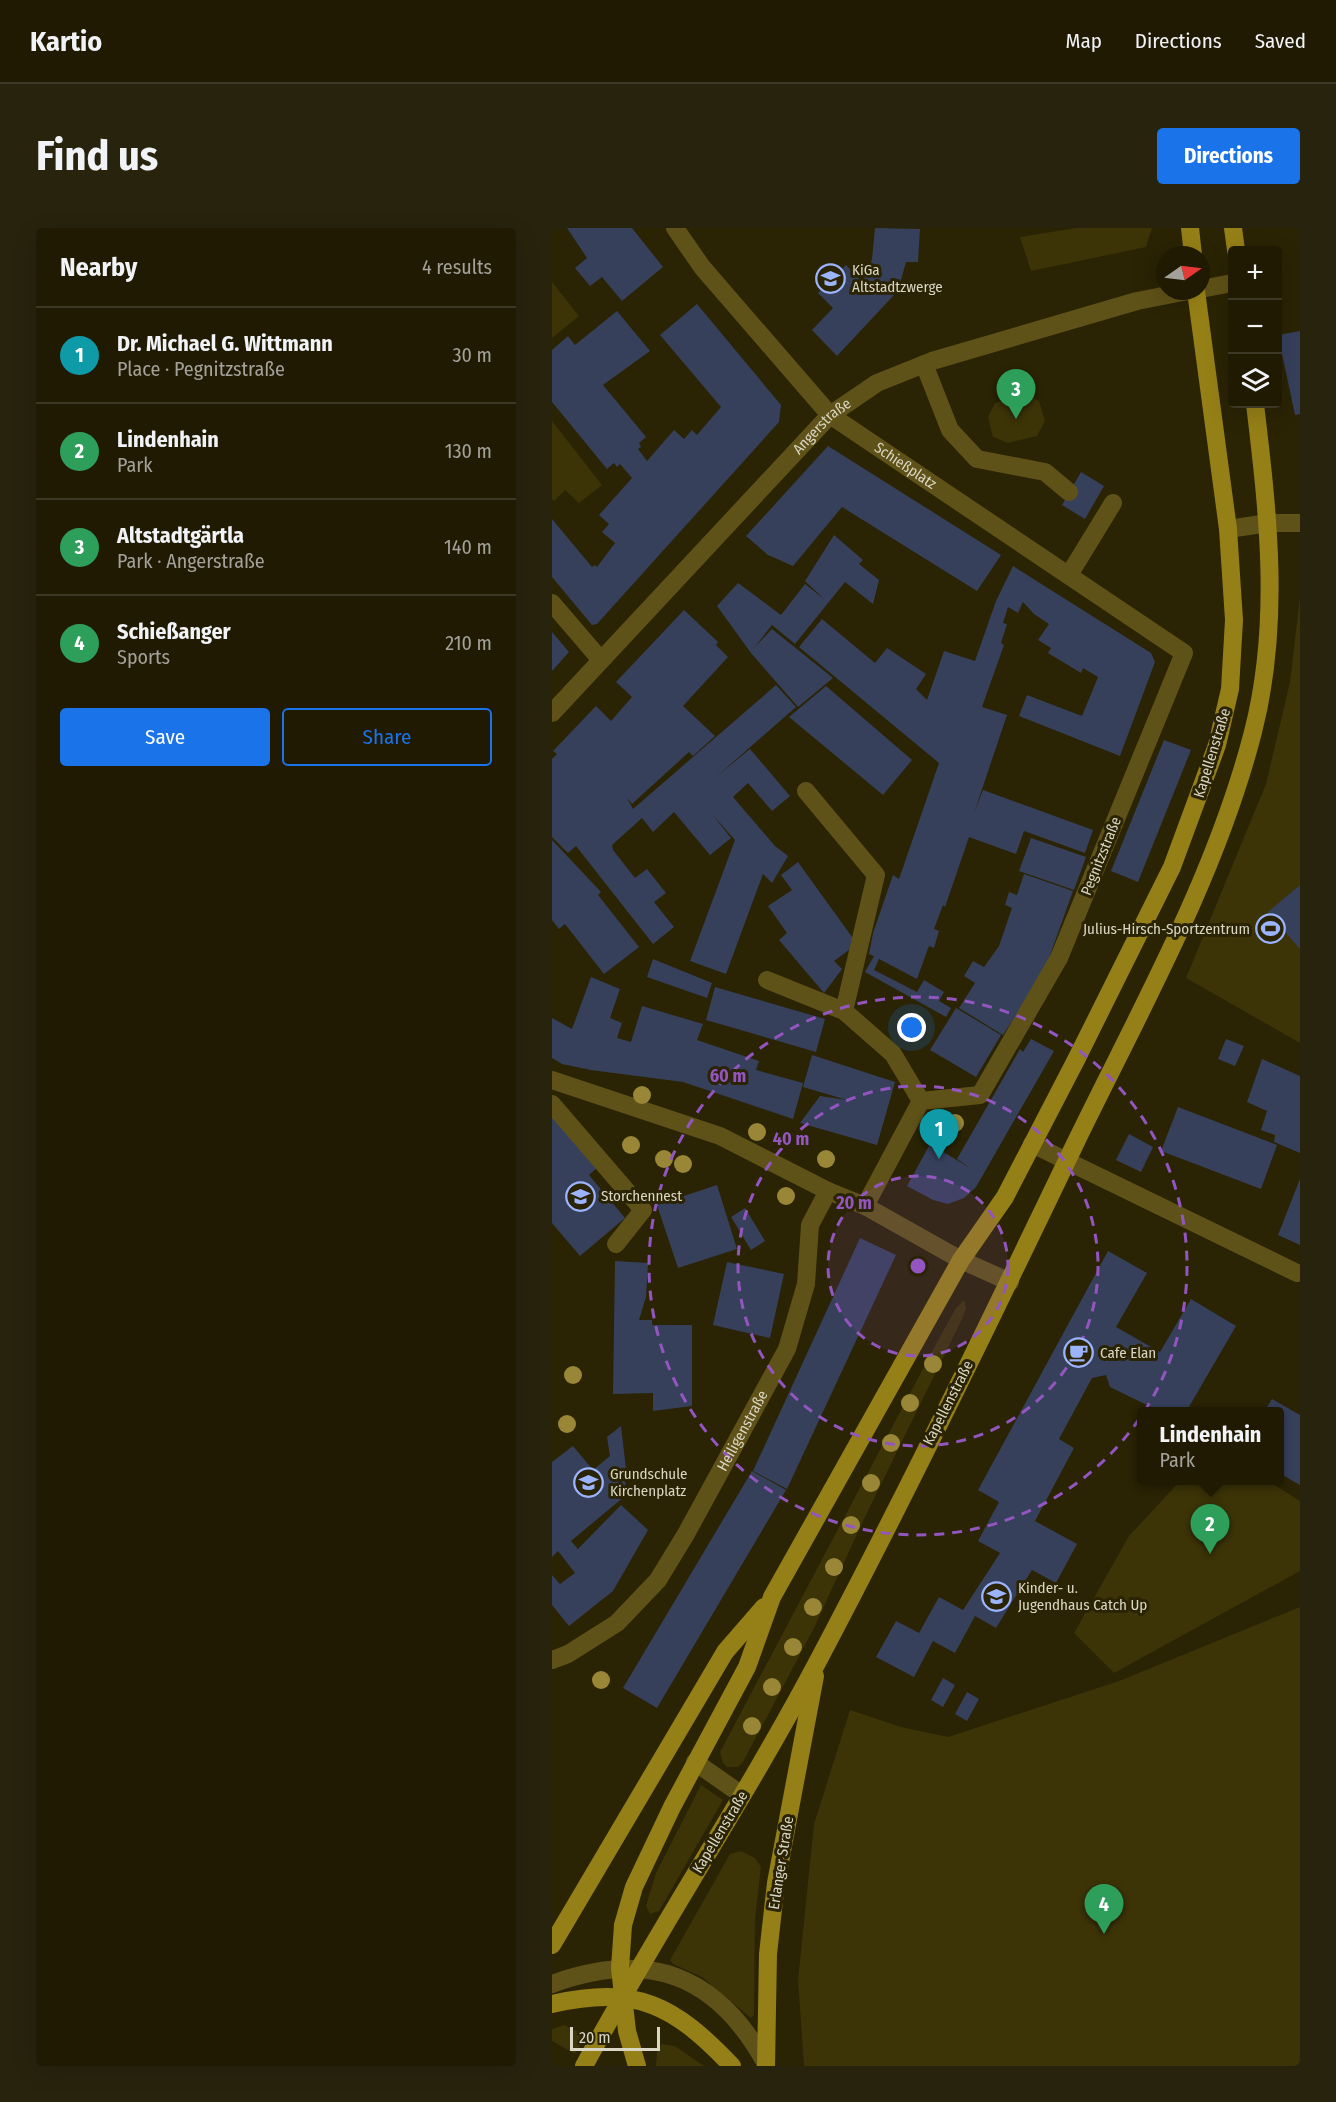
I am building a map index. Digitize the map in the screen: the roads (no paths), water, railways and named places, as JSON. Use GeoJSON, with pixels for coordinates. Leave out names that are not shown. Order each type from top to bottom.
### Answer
{"type":"FeatureCollection","features":[{"type":"Feature","properties":{"kind":"main road"},"geometry":{"type":"LineString","coordinates":[[1190,228],[1192,246]]}},
{"type":"Feature","properties":{"kind":"main road"},"geometry":{"type":"LineString","coordinates":[[1233,228],[1235,246]]}},
{"type":"Feature","properties":{"kind":"main road","name":"Kapellenstraße"},"geometry":{"type":"LineString","coordinates":[[630,1968],[623,1925],[629,1901],[695,1762],[747,1667],[772,1597],[961,1260],[1005,1197],[1172,867],[1217,745],[1225,717],[1233,657],[1234,620],[1228,529],[1197,300]]}},
{"type":"Feature","properties":{"kind":"main road","name":"Kapellenstraße"},"geometry":{"type":"LineString","coordinates":[[584,2066],[622,1996],[630,1968],[742,1795],[817,1663],[1010,1282],[1167,953],[1231,803],[1254,731],[1266,662],[1270,610],[1269,523],[1255,408]]}},
{"type":"Feature","properties":{"kind":"main road","name":"Kapellenstraße"},"geometry":{"type":"LineString","coordinates":[[552,1945],[725,1652],[772,1597]]}},
{"type":"Feature","properties":{"kind":"main road","name":"Erlanger Straße"},"geometry":{"type":"LineString","coordinates":[[766,2065],[768,1954],[776,1883],[817,1663]]}},
{"type":"Feature","properties":{"kind":"main road"},"geometry":{"type":"LineString","coordinates":[[622,1996],[637,2066]]}},
{"type":"Feature","properties":{"kind":"main road"},"geometry":{"type":"LineString","coordinates":[[552,2004],[622,1996],[643,2001],[682,2019],[732,2066]]}},
{"type":"Feature","properties":{"kind":"street","name":"Schießplatz"},"geometry":{"type":"LineString","coordinates":[[675,228],[702,267],[830,415],[1184,653]]}},
{"type":"Feature","properties":{"kind":"street"},"geometry":{"type":"LineString","coordinates":[[1210,287],[1228,284]]}},
{"type":"Feature","properties":{"kind":"street","name":"Angerstraße"},"geometry":{"type":"LineString","coordinates":[[552,713],[830,415],[877,383],[924,364],[1156,297]]}},
{"type":"Feature","properties":{"kind":"street"},"geometry":{"type":"LineString","coordinates":[[924,364],[950,430],[977,459],[1045,472],[1070,492]]}},
{"type":"Feature","properties":{"kind":"street"},"geometry":{"type":"LineString","coordinates":[[1069,575],[1113,503]]}},
{"type":"Feature","properties":{"kind":"street"},"geometry":{"type":"LineString","coordinates":[[1228,529],[1269,523],[1300,522]]}},
{"type":"Feature","properties":{"kind":"street"},"geometry":{"type":"LineString","coordinates":[[552,603],[600,659]]}},
{"type":"Feature","properties":{"kind":"street","name":"Pegnitzstraße"},"geometry":{"type":"LineString","coordinates":[[921,1101],[980,1095],[1059,958],[1184,653]]}},
{"type":"Feature","properties":{"kind":"street"},"geometry":{"type":"LineString","coordinates":[[806,791],[876,875],[844,1011]]}},
{"type":"Feature","properties":{"kind":"street"},"geometry":{"type":"LineString","coordinates":[[767,980],[844,1011],[893,1054],[921,1101],[865,1206]]}},
{"type":"Feature","properties":{"kind":"street"},"geometry":{"type":"LineString","coordinates":[[552,1080],[720,1136],[828,1191],[865,1206],[961,1260],[1010,1282]]}},
{"type":"Feature","properties":{"kind":"street"},"geometry":{"type":"LineString","coordinates":[[552,1104],[642,1210],[616,1244]]}},
{"type":"Feature","properties":{"kind":"street"},"geometry":{"type":"LineString","coordinates":[[1032,1144],[1297,1273]]}},
{"type":"Feature","properties":{"kind":"street","name":"Heiligenstraße"},"geometry":{"type":"LineString","coordinates":[[552,1660],[595,1639],[617,1623],[658,1580],[787,1349],[806,1284],[810,1225],[828,1191]]}},
{"type":"Feature","properties":{"kind":"street"},"geometry":{"type":"LineString","coordinates":[[695,1762],[742,1795]]}},
{"type":"Feature","properties":{"kind":"street"},"geometry":{"type":"LineString","coordinates":[[552,1984],[573,1976],[630,1968],[661,1971],[683,1979],[715,1999],[736,2017],[753,2039],[766,2065]]}},
{"type":"Feature","properties":{"kind":"place","name":"KiGa Altstadtzwerge"},"geometry":{"type":"Point","coordinates":[831,279]}},
{"type":"Feature","properties":{"kind":"place","name":"Altstadtgärtla"},"geometry":{"type":"Point","coordinates":[1016,419]}},
{"type":"Feature","properties":{"kind":"place","name":"Julius-Hirsch-Sportzentrum"},"geometry":{"type":"Point","coordinates":[1271,929]}},
{"type":"Feature","properties":{"kind":"place","name":"Dr. Michael G. Wittmann"},"geometry":{"type":"Point","coordinates":[939,1159]}},
{"type":"Feature","properties":{"kind":"place","name":"Storchennest"},"geometry":{"type":"Point","coordinates":[580,1196]}},
{"type":"Feature","properties":{"kind":"place","name":"Cafe Elan"},"geometry":{"type":"Point","coordinates":[1079,1353]}},
{"type":"Feature","properties":{"kind":"place","name":"Grundschule Kirchenplatz"},"geometry":{"type":"Point","coordinates":[589,1483]}},
{"type":"Feature","properties":{"kind":"place","name":"Lindenhain"},"geometry":{"type":"Point","coordinates":[1210,1554]}},
{"type":"Feature","properties":{"kind":"place","name":"Kinder- u. Jugendhaus Catch Up"},"geometry":{"type":"Point","coordinates":[997,1597]}},
{"type":"Feature","properties":{"kind":"place","name":"Schießanger"},"geometry":{"type":"Point","coordinates":[1104,1934]}}]}
